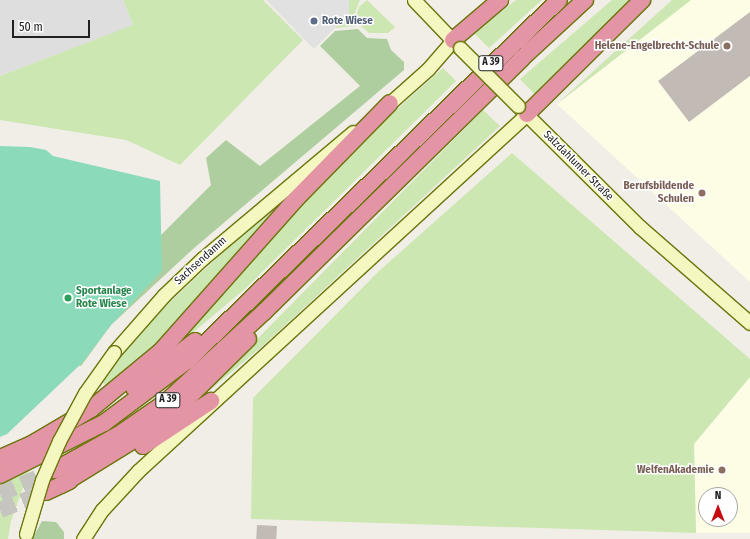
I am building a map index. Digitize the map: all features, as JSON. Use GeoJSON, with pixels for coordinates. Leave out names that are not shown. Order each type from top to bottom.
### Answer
{"type":"FeatureCollection","features":[{"type":"Feature","properties":{"kind":"highway"},"geometry":{"type":"LineString","coordinates":[[456,44],[500,0]]}},
{"type":"Feature","properties":{"kind":"highway","name":"A 39"},"geometry":{"type":"LineString","coordinates":[[0,475],[67,444],[134,403],[187,361],[559,0]]}},
{"type":"Feature","properties":{"kind":"highway","name":"A 39"},"geometry":{"type":"LineString","coordinates":[[55,470],[118,435],[166,402],[266,310],[515,64],[585,0]]}},
{"type":"Feature","properties":{"kind":"highway"},"geometry":{"type":"LineString","coordinates":[[523,110],[642,0]]}},
{"type":"Feature","properties":{"kind":"highway"},"geometry":{"type":"LineString","coordinates":[[32,444],[91,409],[161,351],[296,199],[390,103]]}},
{"type":"Feature","properties":{"kind":"highway"},"geometry":{"type":"LineString","coordinates":[[0,458],[110,406],[244,307]]}},
{"type":"Feature","properties":{"kind":"highway"},"geometry":{"type":"LineString","coordinates":[[61,485],[145,433],[181,405],[245,344],[266,310]]}},
{"type":"Feature","properties":{"kind":"highway"},"geometry":{"type":"LineString","coordinates":[[46,492],[132,452],[211,401]]}},
{"type":"Feature","properties":{"kind":"main road","name":"Salzdahlumer Straße"},"geometry":{"type":"LineString","coordinates":[[414,0],[456,44],[640,227],[750,323]]}},
{"type":"Feature","properties":{"kind":"main road","name":"Sachsendamm"},"geometry":{"type":"LineString","coordinates":[[25,537],[42,480],[59,441],[85,393],[114,352],[164,295],[203,258],[279,191],[390,103],[456,44]]}},
{"type":"Feature","properties":{"kind":"main road"},"geometry":{"type":"LineString","coordinates":[[83,539],[119,490],[211,401],[523,110]]}},
{"type":"Feature","properties":{"kind":"shaded area"},"geometry":{"type":"Polygon","coordinates":[[[0,0],[123,0],[133,25],[145,21],[0,76],[0,0]]]}},
{"type":"Feature","properties":{"kind":"shaded area","name":"Rote Wiese"},"geometry":{"type":"Polygon","coordinates":[[[266,0],[349,0],[349,14],[314,49],[266,0]]]}},
{"type":"Feature","properties":{"kind":"shaded area","name":"Berufsbildende Schulen"},"geometry":{"type":"Polygon","coordinates":[[[691,0],[750,0],[750,282],[557,104],[691,0]]]}},
{"type":"Feature","properties":{"kind":"shaded area","name":"WelfenAkademie"},"geometry":{"type":"Polygon","coordinates":[[[750,377],[750,533],[696,533],[694,444],[750,377]]]}},
{"type":"Feature","properties":{"kind":"green space"},"geometry":{"type":"Polygon","coordinates":[[[123,0],[263,0],[303,40],[180,165],[126,140],[0,120],[0,76],[133,25],[123,0]]]}},
{"type":"Feature","properties":{"kind":"green space"},"geometry":{"type":"Polygon","coordinates":[[[349,0],[360,0],[353,18],[357,26],[335,28],[349,14],[349,0]]]}},
{"type":"Feature","properties":{"kind":"green space"},"geometry":{"type":"Polygon","coordinates":[[[367,0],[395,27],[388,33],[369,33],[361,26],[356,17],[359,7],[367,0]]]}},
{"type":"Feature","properties":{"kind":"green space"},"geometry":{"type":"Polygon","coordinates":[[[516,0],[542,0],[489,48],[474,33],[516,0]]]}},
{"type":"Feature","properties":{"kind":"green space"},"geometry":{"type":"Polygon","coordinates":[[[612,0],[633,0],[536,96],[520,79],[612,0]]]}},
{"type":"Feature","properties":{"kind":"green space"},"geometry":{"type":"Polygon","coordinates":[[[672,0],[691,0],[557,104],[672,0]]]}},
{"type":"Feature","properties":{"kind":"green space"},"geometry":{"type":"Polygon","coordinates":[[[358,29],[367,38],[387,39],[391,50],[404,62],[404,70],[193,249],[111,325],[81,366],[71,364],[126,270],[211,185],[206,158],[226,140],[260,166],[360,86],[320,46],[335,31],[358,29]]]}},
{"type":"Feature","properties":{"kind":"green space"},"geometry":{"type":"Polygon","coordinates":[[[443,68],[456,81],[246,288],[177,346],[348,153],[443,68]]]}},
{"type":"Feature","properties":{"kind":"green space"},"geometry":{"type":"Polygon","coordinates":[[[483,110],[500,126],[266,343],[191,406],[483,110]]]}},
{"type":"Feature","properties":{"kind":"green space","name":"Sportanlage Rote Wiese"},"geometry":{"type":"Polygon","coordinates":[[[0,146],[30,147],[46,150],[53,156],[160,181],[162,271],[111,325],[82,363],[7,434],[0,437],[0,146]]]}},
{"type":"Feature","properties":{"kind":"green space"},"geometry":{"type":"Polygon","coordinates":[[[512,153],[750,359],[750,377],[694,444],[696,533],[251,519],[253,398],[379,271],[512,153]]]}},
{"type":"Feature","properties":{"kind":"green space"},"geometry":{"type":"Polygon","coordinates":[[[302,185],[151,350],[106,388],[103,382],[115,363],[158,313],[234,242],[302,185]]]}},
{"type":"Feature","properties":{"kind":"green space"},"geometry":{"type":"Polygon","coordinates":[[[29,471],[11,521],[8,539],[0,539],[0,484],[29,471]]]}},
{"type":"Feature","properties":{"kind":"green space"},"geometry":{"type":"Polygon","coordinates":[[[42,521],[56,522],[64,532],[64,539],[32,539],[42,521]]]}},
{"type":"Feature","properties":{"kind":"building","name":"Helene-Engelbrecht-Schule"},"geometry":{"type":"Polygon","coordinates":[[[750,12],[750,76],[689,122],[658,81],[750,12]]]}},
{"type":"Feature","properties":{"kind":"building"},"geometry":{"type":"Polygon","coordinates":[[[257,525],[277,526],[276,539],[256,539],[257,525]]]}},
{"type":"Feature","properties":{"kind":"tunnel"},"geometry":{"type":"LineString","coordinates":[[0,494],[55,470]]}},
{"type":"Feature","properties":{"kind":"tunnel"},"geometry":{"type":"LineString","coordinates":[[0,510],[46,492]]}},
{"type":"Feature","properties":{"kind":"place","name":"Rote Wiese"},"geometry":{"type":"Point","coordinates":[314,21]}},
{"type":"Feature","properties":{"kind":"place","name":"Helene-Engelbrecht-Schule"},"geometry":{"type":"Point","coordinates":[727,46]}},
{"type":"Feature","properties":{"kind":"place","name":"Berufsbildende Schulen"},"geometry":{"type":"Point","coordinates":[702,193]}},
{"type":"Feature","properties":{"kind":"place","name":"Sportanlage Rote Wiese"},"geometry":{"type":"Point","coordinates":[68,298]}},
{"type":"Feature","properties":{"kind":"place","name":"WelfenAkademie"},"geometry":{"type":"Point","coordinates":[722,470]}}]}
